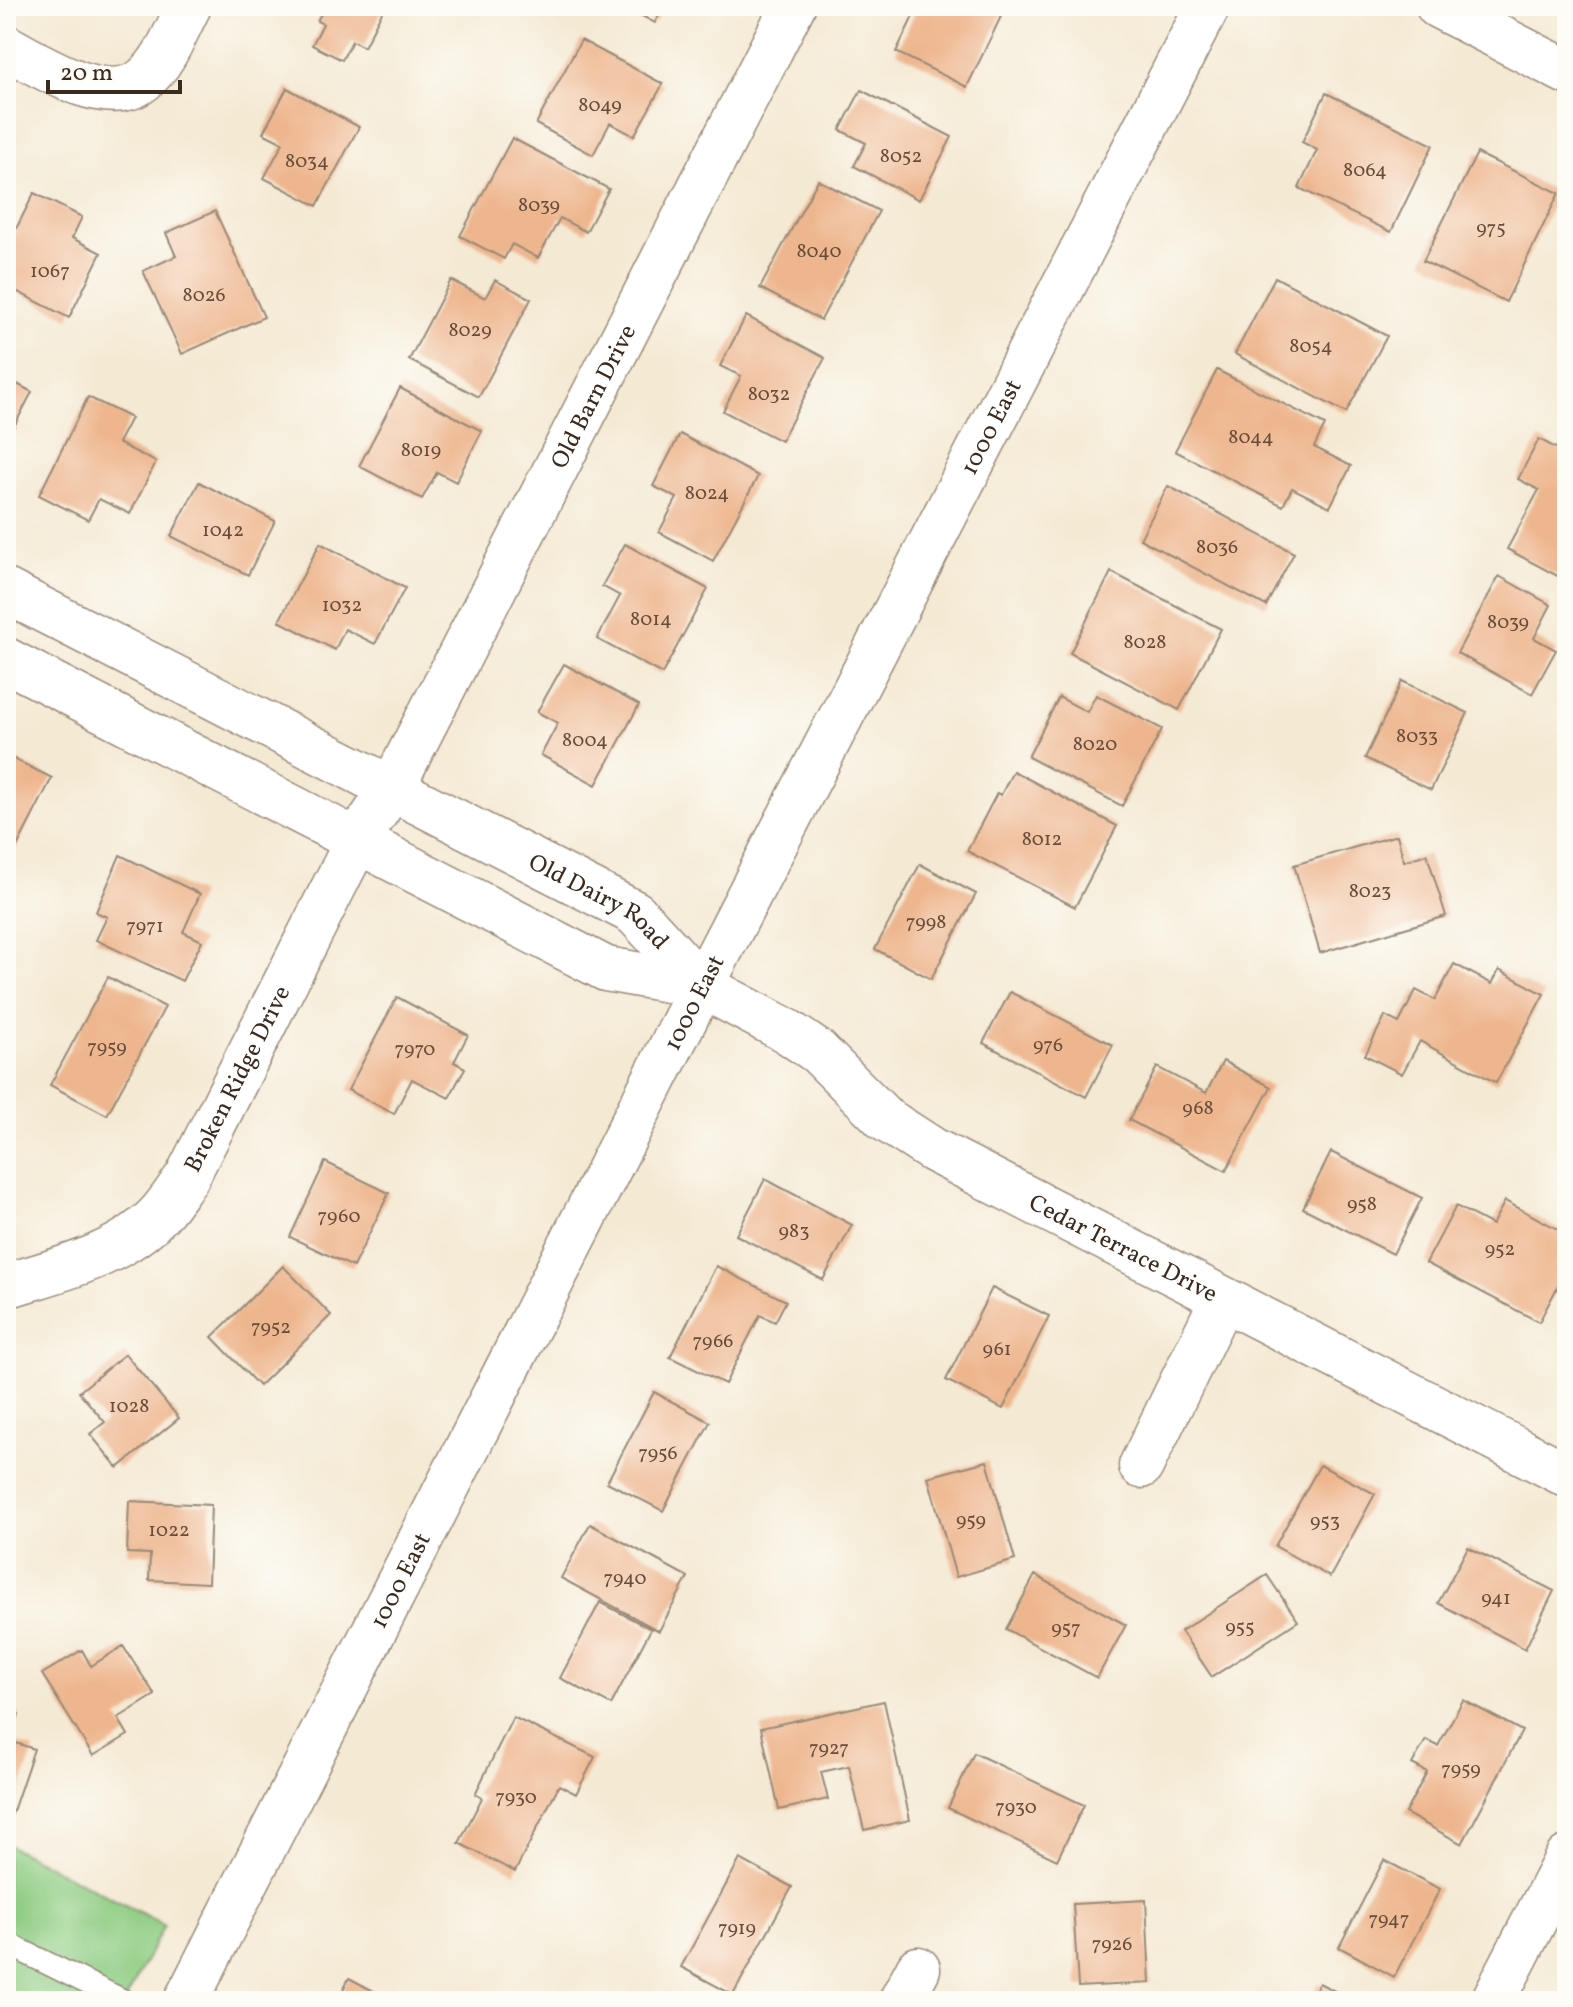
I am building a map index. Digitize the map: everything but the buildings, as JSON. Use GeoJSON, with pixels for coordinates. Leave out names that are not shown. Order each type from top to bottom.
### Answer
{"type":"FeatureCollection","features":[{"type":"Feature","properties":{"kind":"street"},"geometry":{"type":"LineString","coordinates":[[6,47],[76,82],[122,90],[143,81],[158,63],[189,6]]}},
{"type":"Feature","properties":{"kind":"street","name":"Old Barn Drive"},"geometry":{"type":"LineString","coordinates":[[392,788],[793,6]]}},
{"type":"Feature","properties":{"kind":"street","name":"1000 East"},"geometry":{"type":"LineString","coordinates":[[186,2001],[702,986],[1208,6]]}},
{"type":"Feature","properties":{"kind":"street"},"geometry":{"type":"LineString","coordinates":[[1438,6],[1567,72]]}},
{"type":"Feature","properties":{"kind":"street","name":"Old Dairy Road"},"geometry":{"type":"LineString","coordinates":[[6,591],[635,913],[702,986]]}},
{"type":"Feature","properties":{"kind":"street","name":"Old Dairy Road"},"geometry":{"type":"LineString","coordinates":[[6,660],[606,969],[702,986]]}},
{"type":"Feature","properties":{"kind":"street","name":"Broken Ridge Drive"},"geometry":{"type":"LineString","coordinates":[[6,1286],[89,1259],[128,1240],[160,1213],[187,1177],[357,841],[392,788]]}},
{"type":"Feature","properties":{"kind":"street","name":"Cedar Terrace Drive"},"geometry":{"type":"LineString","coordinates":[[702,986],[787,1031],[818,1052],[885,1119],[933,1150],[1567,1475]]}},
{"type":"Feature","properties":{"kind":"street"},"geometry":{"type":"LineString","coordinates":[[1141,1466],[1222,1300]]}},
{"type":"Feature","properties":{"kind":"street"},"geometry":{"type":"LineString","coordinates":[[1493,2001],[1567,1858]]}},
{"type":"Feature","properties":{"kind":"lane"},"geometry":{"type":"LineString","coordinates":[[6,1943],[124,2001]]}},
{"type":"Feature","properties":{"kind":"green space"},"geometry":{"type":"Polygon","coordinates":[[[6,1844],[164,1925],[125,2001],[6,2001],[6,1844]]]}}]}
